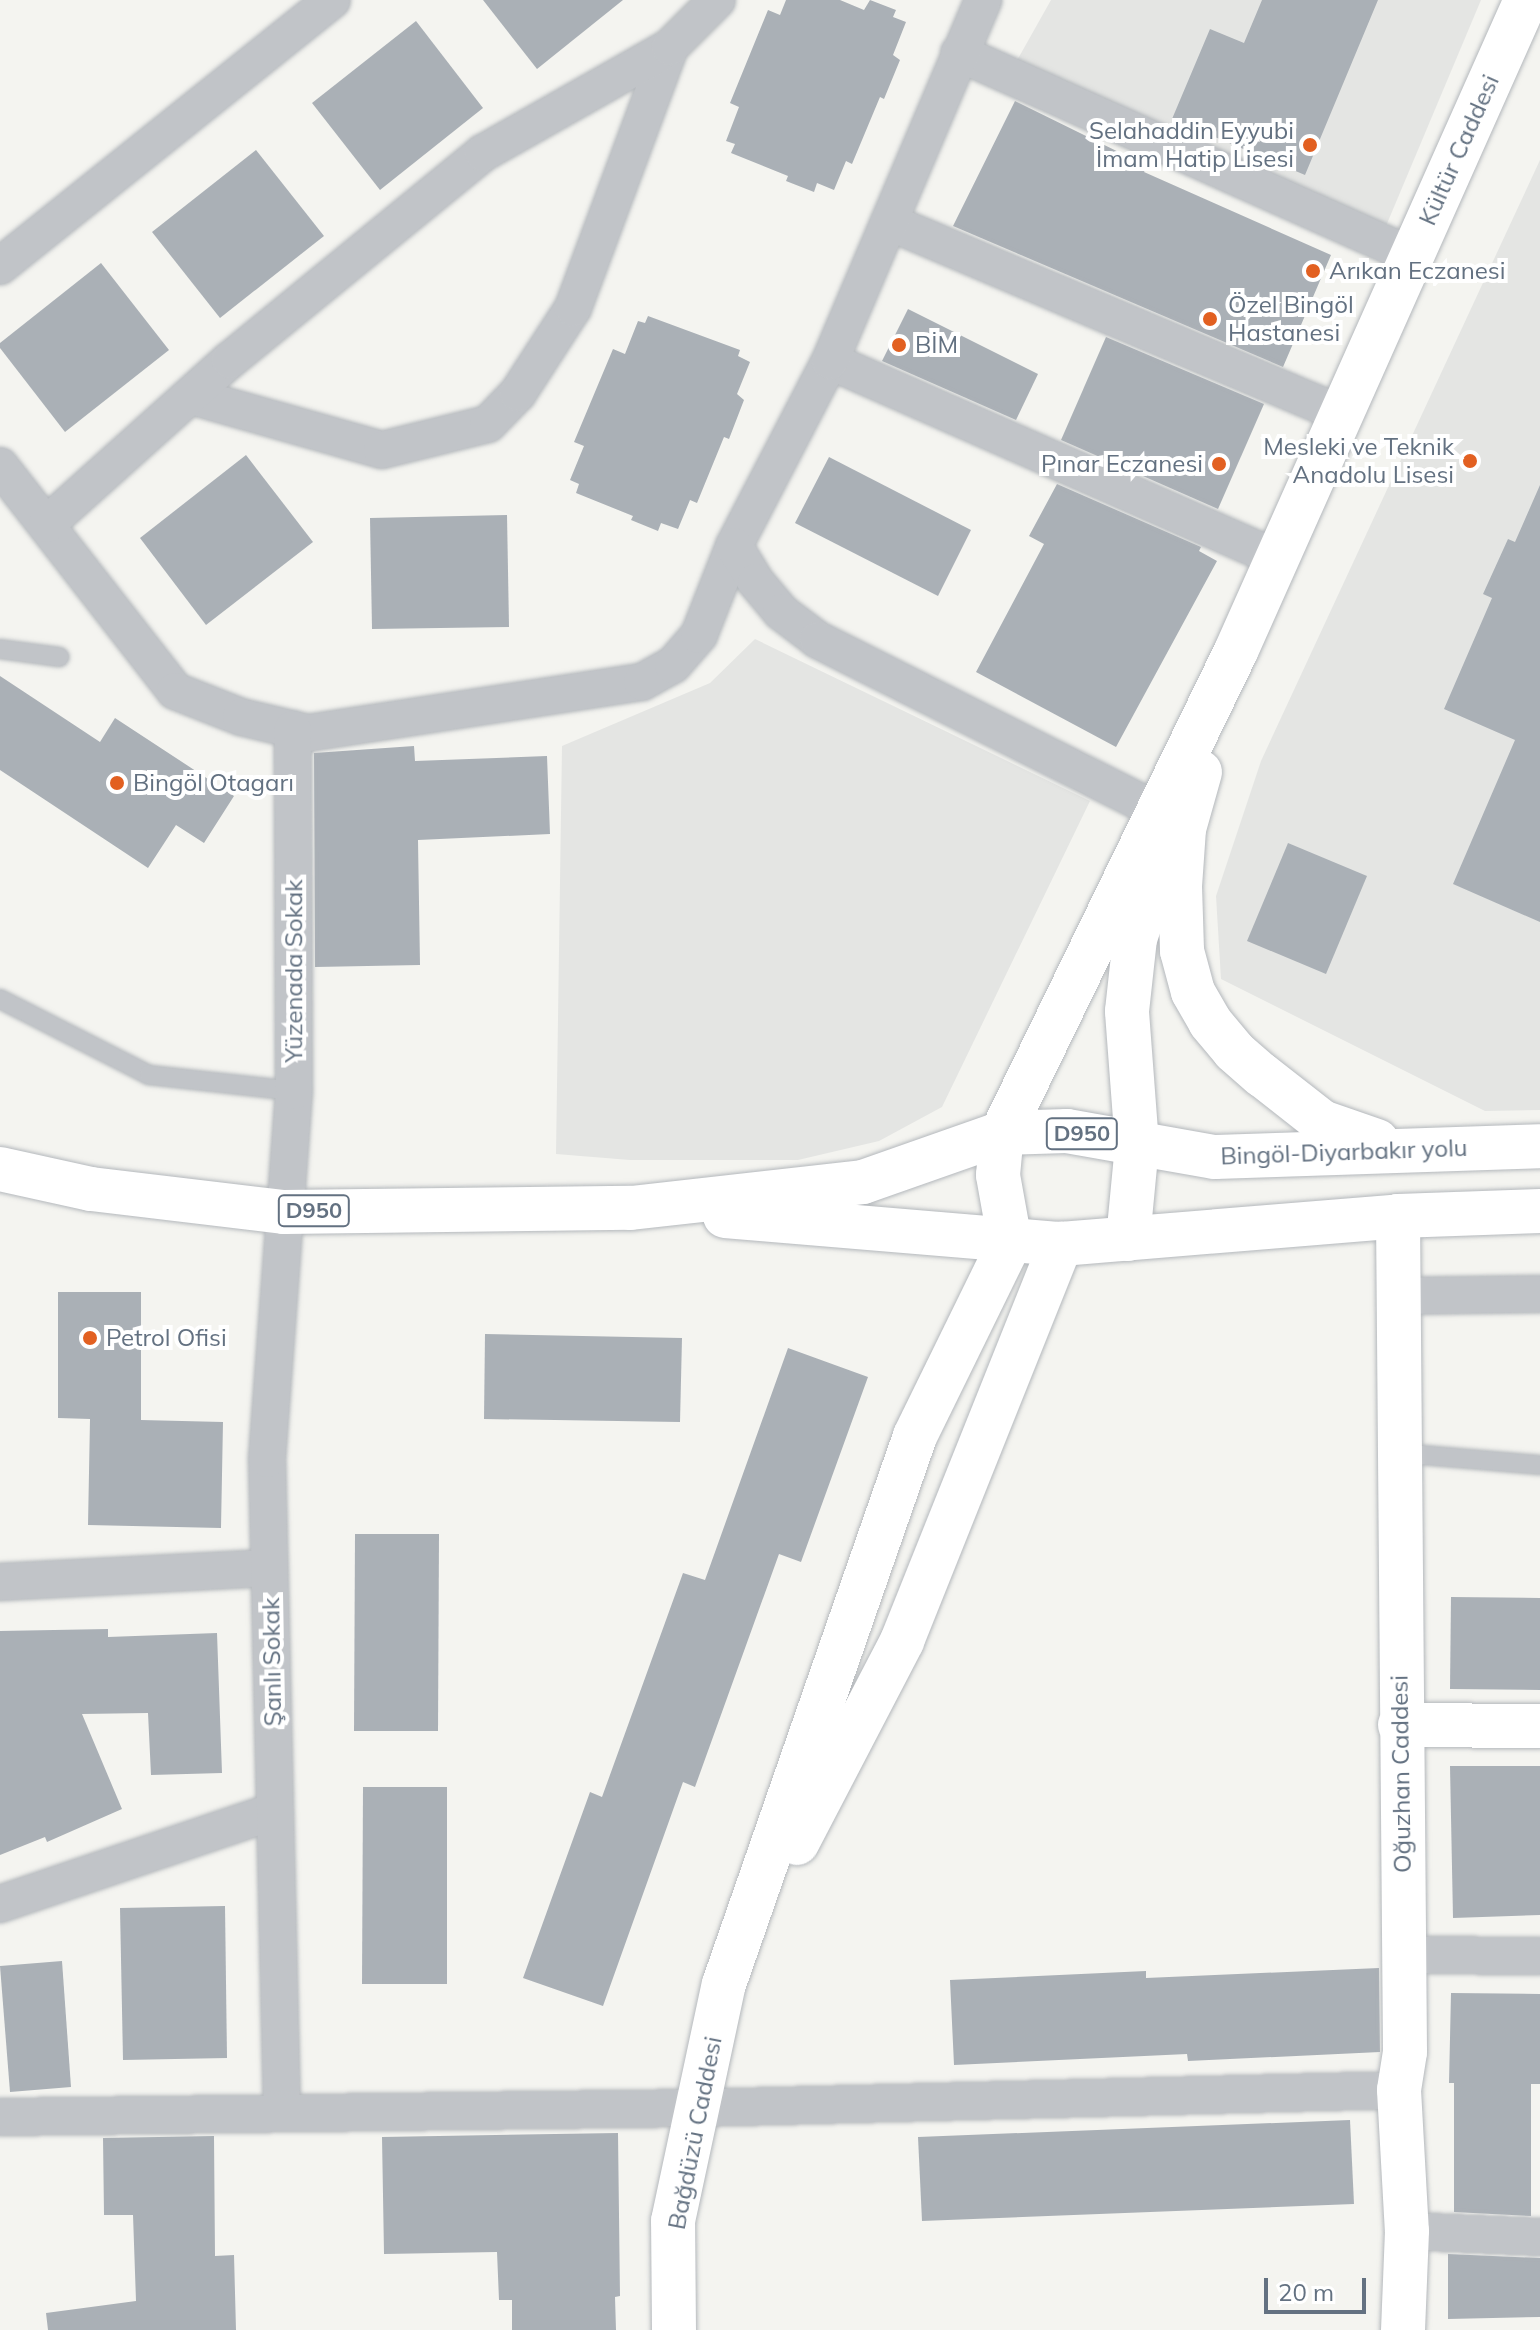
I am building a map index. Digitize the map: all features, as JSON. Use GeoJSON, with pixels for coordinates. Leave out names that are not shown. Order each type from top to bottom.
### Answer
{"type":"FeatureCollection","features":[{"type":"Feature","properties":{"kind":"main road","name":"Kültür Caddesi"},"geometry":{"type":"LineString","coordinates":[[1236,651],[1526,0]]}},
{"type":"Feature","properties":{"kind":"main road"},"geometry":{"type":"LineString","coordinates":[[724,1984],[915,1436],[1010,1242],[998,1175],[1002,1133],[1236,651]]}},
{"type":"Feature","properties":{"kind":"main road"},"geometry":{"type":"LineString","coordinates":[[1128,1239],[1137,1145],[1127,1011],[1135,939],[1152,880],[1236,651]]}},
{"type":"Feature","properties":{"kind":"main road"},"geometry":{"type":"LineString","coordinates":[[1236,651],[1184,829],[1180,886],[1182,951],[1193,992],[1210,1022],[1234,1051],[1322,1122],[1403,1150]]}},
{"type":"Feature","properties":{"kind":"main road","name":"Bingöl-Diyarbakır yolu"},"geometry":{"type":"LineString","coordinates":[[0,1169],[91,1189],[284,1212],[631,1208],[863,1182],[1002,1133],[1067,1131],[1215,1157],[1540,1146]]}},
{"type":"Feature","properties":{"kind":"main road","name":"Bingöl-Diyarbakır yolu"},"geometry":{"type":"LineString","coordinates":[[631,1208],[1061,1244],[1398,1216],[1540,1211]]}},
{"type":"Feature","properties":{"kind":"main road","name":"Oğuzhan Caddesi"},"geometry":{"type":"LineString","coordinates":[[1398,1216],[1405,2052],[1399,2090],[1407,2231],[1403,2330]]}},
{"type":"Feature","properties":{"kind":"main road"},"geometry":{"type":"LineString","coordinates":[[724,1984],[902,1641],[1061,1244]]}},
{"type":"Feature","properties":{"kind":"main road"},"geometry":{"type":"LineString","coordinates":[[1400,1725],[1540,1726]]}},
{"type":"Feature","properties":{"kind":"main road","name":"Bağdüzü Caddesi"},"geometry":{"type":"LineString","coordinates":[[674,2330],[673,2221],[724,1984]]}},
{"type":"Feature","properties":{"kind":"street"},"geometry":{"type":"LineString","coordinates":[[0,266],[332,0]]}},
{"type":"Feature","properties":{"kind":"street"},"geometry":{"type":"LineString","coordinates":[[47,524],[191,396],[483,153],[670,47],[717,0]]}},
{"type":"Feature","properties":{"kind":"street"},"geometry":{"type":"LineString","coordinates":[[0,466],[175,691],[241,717],[308,733],[642,682],[673,665],[699,635],[734,546],[830,361],[983,0]]}},
{"type":"Feature","properties":{"kind":"street"},"geometry":{"type":"LineString","coordinates":[[191,396],[382,450],[488,424],[518,393],[573,308],[670,47]]}},
{"type":"Feature","properties":{"kind":"street"},"geometry":{"type":"LineString","coordinates":[[959,53],[1412,256]]}},
{"type":"Feature","properties":{"kind":"street"},"geometry":{"type":"LineString","coordinates":[[889,222],[1341,414]]}},
{"type":"Feature","properties":{"kind":"street"},"geometry":{"type":"LineString","coordinates":[[830,361],[1277,558]]}},
{"type":"Feature","properties":{"kind":"street"},"geometry":{"type":"LineString","coordinates":[[734,546],[756,582],[781,612],[818,640],[1158,811]]}},
{"type":"Feature","properties":{"kind":"street","name":"Yüzenada Sokak"},"geometry":{"type":"LineString","coordinates":[[284,1212],[294,1091],[293,729]]}},
{"type":"Feature","properties":{"kind":"street","name":"Şanlı Sokak"},"geometry":{"type":"LineString","coordinates":[[282,2113],[267,1459],[284,1212]]}},
{"type":"Feature","properties":{"kind":"street"},"geometry":{"type":"LineString","coordinates":[[1398,1296],[1540,1294]]}},
{"type":"Feature","properties":{"kind":"street"},"geometry":{"type":"LineString","coordinates":[[0,1582],[269,1568]]}},
{"type":"Feature","properties":{"kind":"street"},"geometry":{"type":"LineString","coordinates":[[0,1904],[275,1811]]}},
{"type":"Feature","properties":{"kind":"street"},"geometry":{"type":"LineString","coordinates":[[1404,1955],[1540,1956]]}},
{"type":"Feature","properties":{"kind":"street"},"geometry":{"type":"LineString","coordinates":[[0,2117],[699,2108],[1399,2090]]}},
{"type":"Feature","properties":{"kind":"street"},"geometry":{"type":"LineString","coordinates":[[1407,2231],[1540,2237]]}},
{"type":"Feature","properties":{"kind":"lane"},"geometry":{"type":"LineString","coordinates":[[0,649],[59,657]]}},
{"type":"Feature","properties":{"kind":"lane"},"geometry":{"type":"LineString","coordinates":[[0,999],[149,1075],[294,1091]]}},
{"type":"Feature","properties":{"kind":"lane"},"geometry":{"type":"LineString","coordinates":[[1399,1453],[1540,1465]]}},
{"type":"Feature","properties":{"kind":"shaded area","name":"Selahaddin Eyyubi İmam Hatip Lisesi"},"geometry":{"type":"Polygon","coordinates":[[[1051,0],[1481,0],[1386,226],[1015,64],[1051,0]]]}},
{"type":"Feature","properties":{"kind":"shaded area","name":"Mesleki ve Teknik Anadolu Lisesi"},"geometry":{"type":"Polygon","coordinates":[[[1540,160],[1540,1110],[1485,1111],[1221,979],[1216,896],[1261,761],[1540,160]]]}},
{"type":"Feature","properties":{"kind":"shaded area"},"geometry":{"type":"Polygon","coordinates":[[[755,639],[1090,801],[942,1107],[879,1141],[798,1160],[630,1160],[556,1154],[562,746],[710,683],[755,639]]]}},
{"type":"Feature","properties":{"kind":"building"},"geometry":{"type":"Polygon","coordinates":[[[483,0],[623,0],[537,69],[483,0]]]}},
{"type":"Feature","properties":{"kind":"building"},"geometry":{"type":"Polygon","coordinates":[[[786,0],[840,0],[864,10],[870,0],[896,10],[893,17],[906,22],[893,55],[900,60],[884,99],[880,97],[852,164],[846,161],[834,190],[817,183],[814,192],[786,181],[788,176],[731,153],[735,144],[726,141],[739,107],[730,103],[768,10],[780,15],[786,0]]]}},
{"type":"Feature","properties":{"kind":"building"},"geometry":{"type":"Polygon","coordinates":[[[1262,0],[1378,0],[1305,175],[1172,119],[1210,29],[1244,43],[1262,0]]]}},
{"type":"Feature","properties":{"kind":"building"},"geometry":{"type":"Polygon","coordinates":[[[416,21],[483,108],[380,190],[312,103],[416,21]]]}},
{"type":"Feature","properties":{"kind":"building"},"geometry":{"type":"Polygon","coordinates":[[[1015,101],[1147,166],[1144,172],[1331,255],[1283,367],[953,226],[1015,101]]]}},
{"type":"Feature","properties":{"kind":"building"},"geometry":{"type":"Polygon","coordinates":[[[256,150],[324,236],[220,318],[152,232],[256,150]]]}},
{"type":"Feature","properties":{"kind":"building"},"geometry":{"type":"Polygon","coordinates":[[[101,263],[169,350],[65,432],[0,348],[0,343],[101,263]]]}},
{"type":"Feature","properties":{"kind":"building"},"geometry":{"type":"Polygon","coordinates":[[[908,309],[1038,374],[1016,420],[882,361],[908,309]]]}},
{"type":"Feature","properties":{"kind":"building"},"geometry":{"type":"Polygon","coordinates":[[[648,316],[740,350],[738,356],[750,362],[737,394],[744,400],[729,439],[724,437],[697,503],[690,500],[678,529],[661,523],[658,531],[631,520],[633,516],[576,493],[579,484],[570,480],[584,446],[574,442],[613,349],[625,354],[638,321],[645,323],[648,316]]]}},
{"type":"Feature","properties":{"kind":"building"},"geometry":{"type":"Polygon","coordinates":[[[1106,337],[1264,404],[1218,509],[1061,440],[1106,337]]]}},
{"type":"Feature","properties":{"kind":"building"},"geometry":{"type":"Polygon","coordinates":[[[246,455],[313,542],[206,625],[140,538],[246,455]]]}},
{"type":"Feature","properties":{"kind":"building"},"geometry":{"type":"Polygon","coordinates":[[[829,457],[971,530],[938,596],[795,523],[829,457]]]}},
{"type":"Feature","properties":{"kind":"building"},"geometry":{"type":"Polygon","coordinates":[[[1057,484],[1201,547],[1199,551],[1217,561],[1116,747],[976,672],[1044,544],[1029,536],[1057,484]]]}},
{"type":"Feature","properties":{"kind":"building"},"geometry":{"type":"Polygon","coordinates":[[[1540,485],[1540,922],[1453,884],[1515,740],[1444,709],[1492,598],[1483,594],[1508,539],[1515,542],[1540,485]]]}},
{"type":"Feature","properties":{"kind":"building"},"geometry":{"type":"Polygon","coordinates":[[[507,515],[509,627],[372,629],[370,518],[507,515]]]}},
{"type":"Feature","properties":{"kind":"building","name":"Bingöl Otagarı"},"geometry":{"type":"Polygon","coordinates":[[[0,676],[100,742],[115,718],[234,796],[204,843],[176,825],[148,868],[0,770],[0,676]]]}},
{"type":"Feature","properties":{"kind":"building"},"geometry":{"type":"Polygon","coordinates":[[[414,746],[415,761],[547,756],[550,834],[418,840],[420,965],[315,967],[314,753],[414,746]]]}},
{"type":"Feature","properties":{"kind":"building"},"geometry":{"type":"Polygon","coordinates":[[[1288,843],[1367,876],[1326,974],[1247,941],[1288,843]]]}},
{"type":"Feature","properties":{"kind":"building"},"geometry":{"type":"Polygon","coordinates":[[[58,1292],[141,1292],[141,1420],[223,1422],[221,1528],[88,1525],[90,1419],[58,1418],[58,1292]]]}},
{"type":"Feature","properties":{"kind":"building"},"geometry":{"type":"Polygon","coordinates":[[[485,1334],[682,1338],[680,1422],[484,1419],[485,1334]]]}},
{"type":"Feature","properties":{"kind":"building"},"geometry":{"type":"Polygon","coordinates":[[[788,1348],[868,1377],[801,1562],[779,1554],[695,1787],[683,1782],[603,2006],[523,1978],[590,1792],[602,1797],[683,1573],[705,1580],[788,1348]]]}},
{"type":"Feature","properties":{"kind":"building"},"geometry":{"type":"Polygon","coordinates":[[[355,1534],[439,1534],[438,1731],[354,1731],[355,1534]]]}},
{"type":"Feature","properties":{"kind":"building"},"geometry":{"type":"Polygon","coordinates":[[[1451,1597],[1540,1598],[1540,1690],[1450,1689],[1451,1597]]]}},
{"type":"Feature","properties":{"kind":"building"},"geometry":{"type":"Polygon","coordinates":[[[108,1629],[108,1637],[217,1633],[222,1773],[151,1775],[148,1713],[82,1714],[122,1809],[47,1842],[45,1837],[0,1855],[0,1631],[108,1629]]]}},
{"type":"Feature","properties":{"kind":"building"},"geometry":{"type":"Polygon","coordinates":[[[1450,1766],[1540,1766],[1540,1915],[1453,1918],[1450,1766]]]}},
{"type":"Feature","properties":{"kind":"building"},"geometry":{"type":"Polygon","coordinates":[[[363,1787],[447,1787],[447,1984],[362,1984],[363,1787]]]}},
{"type":"Feature","properties":{"kind":"building"},"geometry":{"type":"Polygon","coordinates":[[[225,1906],[227,2058],[123,2060],[120,1908],[225,1906]]]}},
{"type":"Feature","properties":{"kind":"building"},"geometry":{"type":"Polygon","coordinates":[[[62,1961],[71,2087],[10,2092],[0,1966],[62,1961]]]}},
{"type":"Feature","properties":{"kind":"building"},"geometry":{"type":"Polygon","coordinates":[[[1379,1968],[1380,2052],[1188,2061],[1187,2054],[954,2065],[950,1980],[1146,1971],[1146,1978],[1379,1968]]]}},
{"type":"Feature","properties":{"kind":"building"},"geometry":{"type":"Polygon","coordinates":[[[1451,1993],[1540,1994],[1540,2084],[1531,2084],[1531,2216],[1454,2212],[1454,2083],[1449,2083],[1451,1993]]]}},
{"type":"Feature","properties":{"kind":"building"},"geometry":{"type":"Polygon","coordinates":[[[1350,2120],[1354,2204],[922,2221],[918,2137],[1350,2120]]]}},
{"type":"Feature","properties":{"kind":"building"},"geometry":{"type":"Polygon","coordinates":[[[618,2133],[620,2296],[615,2297],[616,2330],[512,2330],[512,2300],[499,2300],[497,2252],[384,2254],[382,2137],[618,2133]]]}},
{"type":"Feature","properties":{"kind":"building"},"geometry":{"type":"Polygon","coordinates":[[[214,2136],[215,2256],[234,2255],[236,2330],[48,2330],[46,2313],[136,2301],[133,2215],[104,2215],[103,2138],[214,2136]]]}},
{"type":"Feature","properties":{"kind":"building"},"geometry":{"type":"Polygon","coordinates":[[[1448,2254],[1540,2258],[1540,2317],[1448,2319],[1448,2254]]]}},
{"type":"Feature","properties":{"kind":"place","name":"Selahaddin Eyyubi İmam Hatip Lisesi"},"geometry":{"type":"Point","coordinates":[1310,145]}},
{"type":"Feature","properties":{"kind":"place","name":"Arıkan Eczanesi"},"geometry":{"type":"Point","coordinates":[1313,271]}},
{"type":"Feature","properties":{"kind":"place","name":"Özel Bingöl Hastanesi"},"geometry":{"type":"Point","coordinates":[1210,319]}},
{"type":"Feature","properties":{"kind":"place","name":"BİM"},"geometry":{"type":"Point","coordinates":[899,345]}},
{"type":"Feature","properties":{"kind":"place","name":"Mesleki ve Teknik Anadolu Lisesi"},"geometry":{"type":"Point","coordinates":[1470,461]}},
{"type":"Feature","properties":{"kind":"place","name":"Pınar Eczanesi"},"geometry":{"type":"Point","coordinates":[1219,464]}},
{"type":"Feature","properties":{"kind":"place","name":"Bingöl Otagarı"},"geometry":{"type":"Point","coordinates":[117,783]}},
{"type":"Feature","properties":{"kind":"place","name":"Petrol Ofisi"},"geometry":{"type":"Point","coordinates":[90,1338]}}]}
